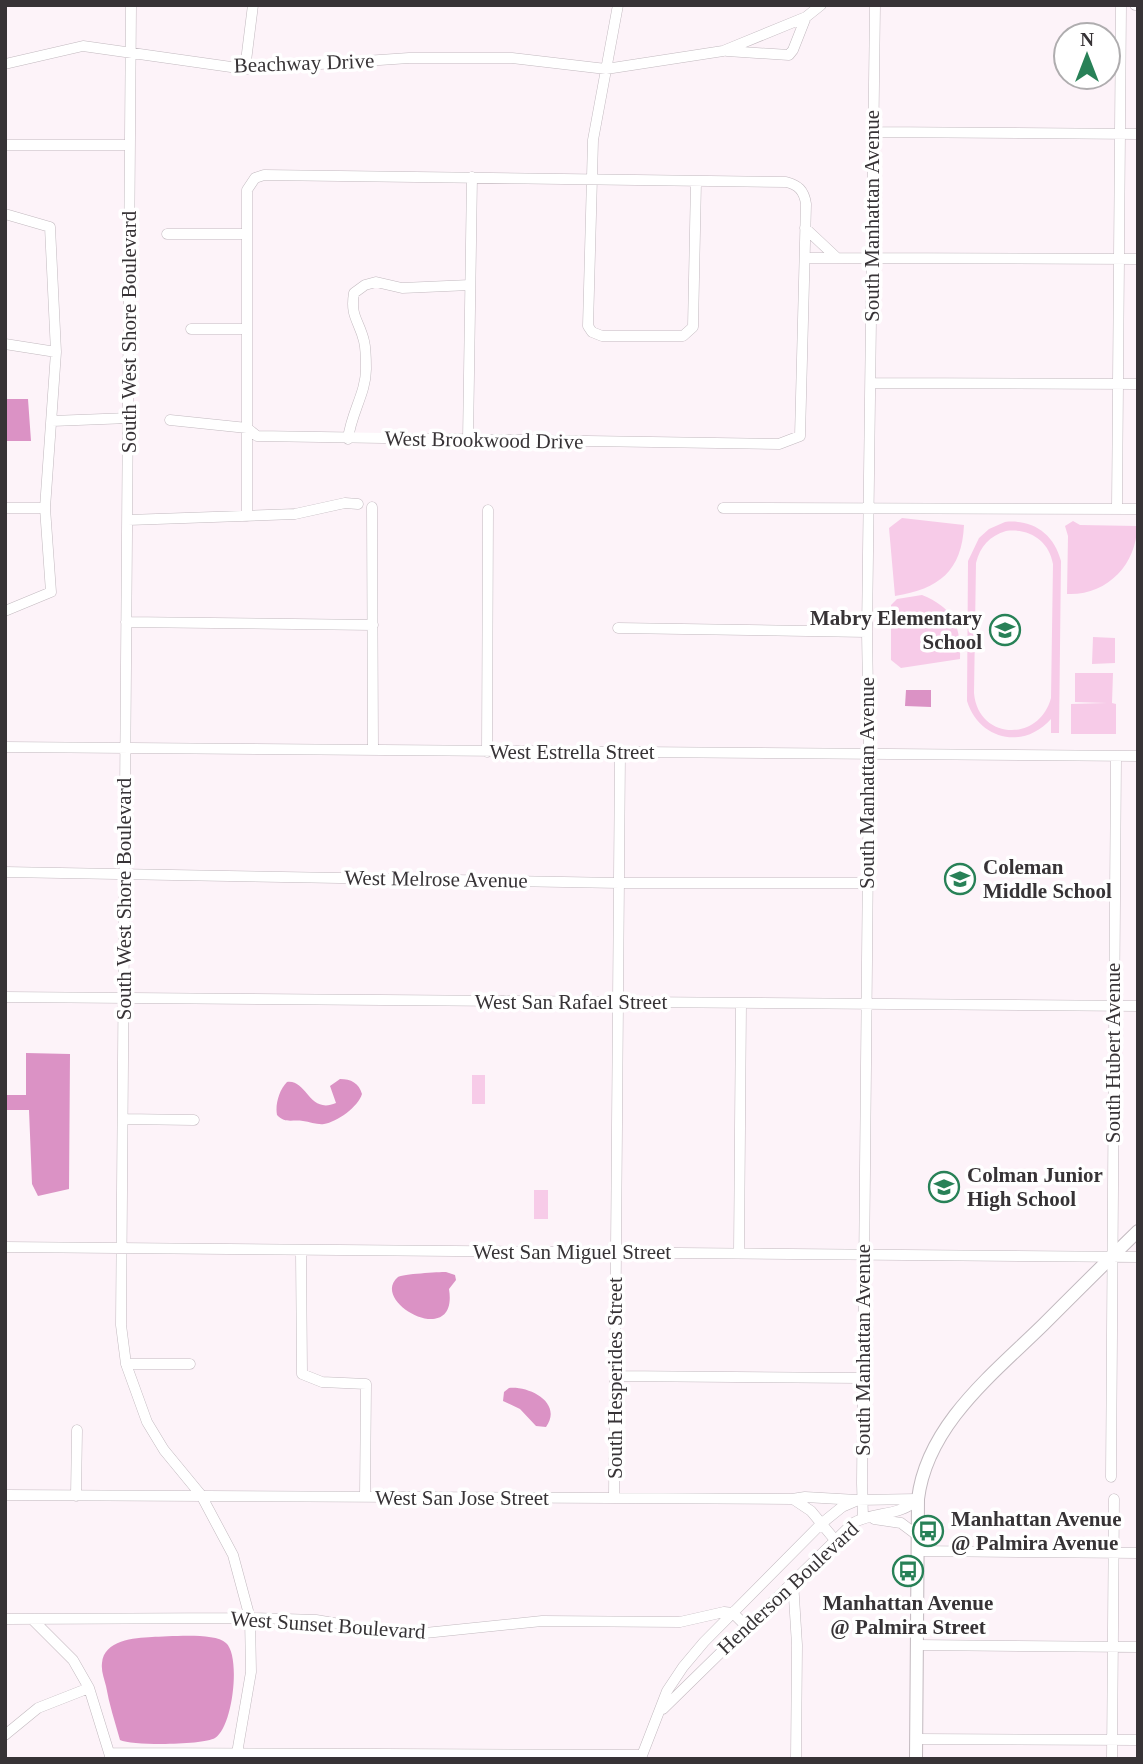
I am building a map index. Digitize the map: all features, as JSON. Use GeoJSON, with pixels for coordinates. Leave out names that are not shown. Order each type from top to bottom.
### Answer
{"type":"FeatureCollection","features":[{"type":"Feature","properties":{"kind":"main road"},"geometry":{"type":"LineString","coordinates":[[916,1759],[918,1499],[930,1457],[962,1406],[1138,1231]]}},
{"type":"Feature","properties":{"kind":"street","name":"South West Shore Boulevard"},"geometry":{"type":"LineString","coordinates":[[131,5],[121,1325],[125,1364],[148,1422],[163,1450],[201,1495],[233,1555],[250,1618],[251,1672],[236,1756]]}},
{"type":"Feature","properties":{"kind":"street"},"geometry":{"type":"LineString","coordinates":[[245,69],[253,5]]}},
{"type":"Feature","properties":{"kind":"street"},"geometry":{"type":"LineString","coordinates":[[618,5],[593,140],[588,326],[592,332],[602,336],[683,336],[693,327],[695,182]]}},
{"type":"Feature","properties":{"kind":"street"},"geometry":{"type":"LineString","coordinates":[[723,51],[806,17],[821,5]]}},
{"type":"Feature","properties":{"kind":"street","name":"South Manhattan Avenue"},"geometry":{"type":"LineString","coordinates":[[863,1518],[860,1500],[875,5]]}},
{"type":"Feature","properties":{"kind":"street"},"geometry":{"type":"LineString","coordinates":[[1117,509],[1121,5]]}},
{"type":"Feature","properties":{"kind":"street"},"geometry":{"type":"LineString","coordinates":[[723,51],[789,55],[806,17]]}},
{"type":"Feature","properties":{"kind":"street","name":"Beachway Drive"},"geometry":{"type":"LineString","coordinates":[[5,64],[83,46],[245,69],[434,58],[512,58],[606,69],[723,51]]}},
{"type":"Feature","properties":{"kind":"street"},"geometry":{"type":"LineString","coordinates":[[873,132],[1138,134]]}},
{"type":"Feature","properties":{"kind":"street"},"geometry":{"type":"LineString","coordinates":[[5,145],[130,145]]}},
{"type":"Feature","properties":{"kind":"street"},"geometry":{"type":"LineString","coordinates":[[468,440],[472,177]]}},
{"type":"Feature","properties":{"kind":"street"},"geometry":{"type":"LineString","coordinates":[[247,516],[247,190],[255,178],[472,177],[786,182],[796,185],[805,198],[805,258],[1138,259]]}},
{"type":"Feature","properties":{"kind":"street"},"geometry":{"type":"LineString","coordinates":[[5,214],[50,227],[56,352],[45,508],[51,592],[5,611]]}},
{"type":"Feature","properties":{"kind":"street"},"geometry":{"type":"LineString","coordinates":[[805,228],[836,258]]}},
{"type":"Feature","properties":{"kind":"street"},"geometry":{"type":"LineString","coordinates":[[167,234],[247,234]]}},
{"type":"Feature","properties":{"kind":"street","name":"West Brookwood Drive"},"geometry":{"type":"LineString","coordinates":[[170,419],[247,428],[257,436],[779,444],[800,436],[805,258]]}},
{"type":"Feature","properties":{"kind":"street"},"geometry":{"type":"LineString","coordinates":[[348,439],[350,420],[358,404],[366,370],[365,342],[351,309],[354,293],[365,285],[376,282],[402,289],[470,285]]}},
{"type":"Feature","properties":{"kind":"street"},"geometry":{"type":"LineString","coordinates":[[191,330],[247,329]]}},
{"type":"Feature","properties":{"kind":"street"},"geometry":{"type":"LineString","coordinates":[[5,344],[56,352]]}},
{"type":"Feature","properties":{"kind":"street"},"geometry":{"type":"LineString","coordinates":[[871,383],[1138,384]]}},
{"type":"Feature","properties":{"kind":"street"},"geometry":{"type":"LineString","coordinates":[[52,421],[129,418]]}},
{"type":"Feature","properties":{"kind":"street"},"geometry":{"type":"LineString","coordinates":[[128,520],[295,514],[345,503],[358,505]]}},
{"type":"Feature","properties":{"kind":"street"},"geometry":{"type":"LineString","coordinates":[[372,506],[373,750]]}},
{"type":"Feature","properties":{"kind":"street"},"geometry":{"type":"LineString","coordinates":[[5,508],[45,508]]}},
{"type":"Feature","properties":{"kind":"street"},"geometry":{"type":"LineString","coordinates":[[723,508],[1138,509]]}},
{"type":"Feature","properties":{"kind":"street"},"geometry":{"type":"LineString","coordinates":[[487,752],[488,510]]}},
{"type":"Feature","properties":{"kind":"street"},"geometry":{"type":"LineString","coordinates":[[126,622],[373,625]]}},
{"type":"Feature","properties":{"kind":"street"},"geometry":{"type":"LineString","coordinates":[[618,628],[867,632]]}},
{"type":"Feature","properties":{"kind":"street","name":"West Estrella Street"},"geometry":{"type":"LineString","coordinates":[[5,747],[1138,756]]}},
{"type":"Feature","properties":{"kind":"street","name":"South Hesperides Street"},"geometry":{"type":"LineString","coordinates":[[614,1498],[620,753]]}},
{"type":"Feature","properties":{"kind":"street","name":"South Hubert Avenue"},"geometry":{"type":"LineString","coordinates":[[1111,1477],[1116,756]]}},
{"type":"Feature","properties":{"kind":"street","name":"West Melrose Avenue"},"geometry":{"type":"LineString","coordinates":[[5,872],[619,883],[867,884]]}},
{"type":"Feature","properties":{"kind":"street","name":"West San Rafael Street"},"geometry":{"type":"LineString","coordinates":[[5,998],[1138,1006]]}},
{"type":"Feature","properties":{"kind":"street"},"geometry":{"type":"LineString","coordinates":[[739,1253],[741,1003]]}},
{"type":"Feature","properties":{"kind":"street"},"geometry":{"type":"LineString","coordinates":[[123,1119],[194,1119]]}},
{"type":"Feature","properties":{"kind":"street","name":"West San Miguel Street"},"geometry":{"type":"LineString","coordinates":[[5,1247],[1138,1257]]}},
{"type":"Feature","properties":{"kind":"street"},"geometry":{"type":"LineString","coordinates":[[301,1251],[302,1374],[322,1382],[366,1384],[365,1497]]}},
{"type":"Feature","properties":{"kind":"street"},"geometry":{"type":"LineString","coordinates":[[125,1364],[190,1364]]}},
{"type":"Feature","properties":{"kind":"street"},"geometry":{"type":"LineString","coordinates":[[615,1376],[862,1378]]}},
{"type":"Feature","properties":{"kind":"street"},"geometry":{"type":"LineString","coordinates":[[76,1496],[77,1430]]}},
{"type":"Feature","properties":{"kind":"street","name":"West San Jose Street"},"geometry":{"type":"LineString","coordinates":[[5,1495],[918,1499]]}},
{"type":"Feature","properties":{"kind":"street"},"geometry":{"type":"LineString","coordinates":[[792,1499],[804,1505],[835,1540]]}},
{"type":"Feature","properties":{"kind":"street","name":"Henderson Boulevard"},"geometry":{"type":"LineString","coordinates":[[660,1712],[853,1523],[863,1518],[906,1509],[918,1499]]}},
{"type":"Feature","properties":{"kind":"street"},"geometry":{"type":"LineString","coordinates":[[1112,1759],[1114,1499]]}},
{"type":"Feature","properties":{"kind":"street","name":"Henderson Boulevard"},"geometry":{"type":"LineString","coordinates":[[642,1757],[667,1691],[683,1667],[821,1524],[842,1507],[860,1500]]}},
{"type":"Feature","properties":{"kind":"street"},"geometry":{"type":"LineString","coordinates":[[863,1518],[901,1523],[917,1535]]}},
{"type":"Feature","properties":{"kind":"street"},"geometry":{"type":"LineString","coordinates":[[917,1551],[1138,1553]]}},
{"type":"Feature","properties":{"kind":"street"},"geometry":{"type":"LineString","coordinates":[[793,1581],[797,1645],[796,1759]]}},
{"type":"Feature","properties":{"kind":"street","name":"West Sunset Boulevard"},"geometry":{"type":"LineString","coordinates":[[5,1619],[316,1620],[369,1629],[425,1633],[533,1622],[680,1622],[724,1612],[733,1613]]}},
{"type":"Feature","properties":{"kind":"street"},"geometry":{"type":"LineString","coordinates":[[733,1613],[746,1626]]}},
{"type":"Feature","properties":{"kind":"street"},"geometry":{"type":"LineString","coordinates":[[33,1620],[73,1660],[89,1688],[111,1756],[642,1757]]}},
{"type":"Feature","properties":{"kind":"street"},"geometry":{"type":"LineString","coordinates":[[918,1645],[1138,1647]]}},
{"type":"Feature","properties":{"kind":"street"},"geometry":{"type":"LineString","coordinates":[[5,1735],[38,1708],[89,1688]]}},
{"type":"Feature","properties":{"kind":"street"},"geometry":{"type":"LineString","coordinates":[[916,1739],[1138,1740]]}},
{"type":"Feature","properties":{"kind":"shaded area"},"geometry":{"type":"Polygon","coordinates":[[[5,399],[28,399],[31,441],[5,441],[5,399]]]}},
{"type":"Feature","properties":{"kind":"shaded area"},"geometry":{"type":"Polygon","coordinates":[[[902,518],[964,525],[959,555],[945,575],[936,583],[895,596],[889,528],[902,518]]]}},
{"type":"Feature","properties":{"kind":"shaded area"},"geometry":{"type":"Polygon","coordinates":[[[1073,521],[1080,525],[1137,526],[1136,540],[1125,565],[1106,584],[1094,590],[1067,594],[1068,536],[1065,526],[1073,521]]]}},
{"type":"Feature","properties":{"kind":"shaded area"},"geometry":{"type":"Polygon","coordinates":[[[1005,522],[1025,523],[1041,530],[1058,551],[1061,561],[1059,733],[1051,733],[1051,719],[1028,735],[1003,736],[981,725],[967,701],[968,561],[979,538],[989,529],[1005,522]],[[1006,531],[991,539],[983,547],[976,563],[974,693],[978,709],[986,720],[1009,730],[1022,729],[1034,723],[1044,713],[1051,698],[1053,564],[1043,543],[1030,534],[1006,531]]]}},
{"type":"Feature","properties":{"kind":"shaded area"},"geometry":{"type":"Polygon","coordinates":[[[922,595],[942,606],[953,620],[959,637],[960,659],[901,668],[891,660],[891,605],[897,599],[922,595]]]}},
{"type":"Feature","properties":{"kind":"shaded area"},"geometry":{"type":"Polygon","coordinates":[[[1093,637],[1115,638],[1115,663],[1092,664],[1093,637]]]}},
{"type":"Feature","properties":{"kind":"shaded area"},"geometry":{"type":"Polygon","coordinates":[[[1075,673],[1113,673],[1112,703],[1116,704],[1116,734],[1071,734],[1071,704],[1107,703],[1075,702],[1075,673]]]}},
{"type":"Feature","properties":{"kind":"shaded area"},"geometry":{"type":"Polygon","coordinates":[[[906,690],[931,690],[931,707],[905,706],[906,690]]]}},
{"type":"Feature","properties":{"kind":"shaded area"},"geometry":{"type":"Polygon","coordinates":[[[26,1053],[70,1054],[69,1189],[38,1196],[32,1184],[29,1110],[5,1110],[5,1095],[26,1095],[26,1053]]]}},
{"type":"Feature","properties":{"kind":"shaded area"},"geometry":{"type":"Polygon","coordinates":[[[472,1075],[485,1075],[485,1104],[472,1104],[472,1075]]]}},
{"type":"Feature","properties":{"kind":"shaded area"},"geometry":{"type":"Polygon","coordinates":[[[340,1079],[354,1082],[362,1094],[352,1109],[341,1117],[322,1124],[286,1120],[277,1115],[278,1098],[287,1082],[299,1086],[314,1101],[327,1105],[336,1103],[330,1086],[340,1079]]]}},
{"type":"Feature","properties":{"kind":"shaded area"},"geometry":{"type":"Polygon","coordinates":[[[534,1190],[548,1190],[548,1219],[534,1219],[534,1190]]]}},
{"type":"Feature","properties":{"kind":"shaded area"},"geometry":{"type":"Polygon","coordinates":[[[446,1272],[455,1275],[456,1280],[449,1289],[448,1307],[441,1317],[429,1319],[416,1316],[395,1298],[392,1287],[398,1277],[446,1272]]]}},
{"type":"Feature","properties":{"kind":"shaded area"},"geometry":{"type":"Polygon","coordinates":[[[509,1388],[526,1390],[542,1398],[550,1410],[546,1427],[536,1426],[520,1409],[503,1401],[504,1392],[509,1388]]]}},
{"type":"Feature","properties":{"kind":"shaded area"},"geometry":{"type":"Polygon","coordinates":[[[212,1637],[226,1643],[231,1650],[233,1691],[221,1731],[215,1738],[197,1742],[168,1744],[120,1740],[102,1672],[104,1655],[108,1649],[121,1642],[137,1638],[212,1637]]]}},
{"type":"Feature","properties":{"kind":"place","name":"Mabry Elementary School"},"geometry":{"type":"Point","coordinates":[1005,630]}},
{"type":"Feature","properties":{"kind":"place","name":"Coleman Middle School"},"geometry":{"type":"Point","coordinates":[960,879]}},
{"type":"Feature","properties":{"kind":"place","name":"Colman Junior High School"},"geometry":{"type":"Point","coordinates":[944,1187]}},
{"type":"Feature","properties":{"kind":"place","name":"Manhattan Avenue @ Palmira Avenue"},"geometry":{"type":"Point","coordinates":[928,1531]}},
{"type":"Feature","properties":{"kind":"place","name":"Manhattan Avenue @ Palmira Street"},"geometry":{"type":"Point","coordinates":[908,1571]}}]}
